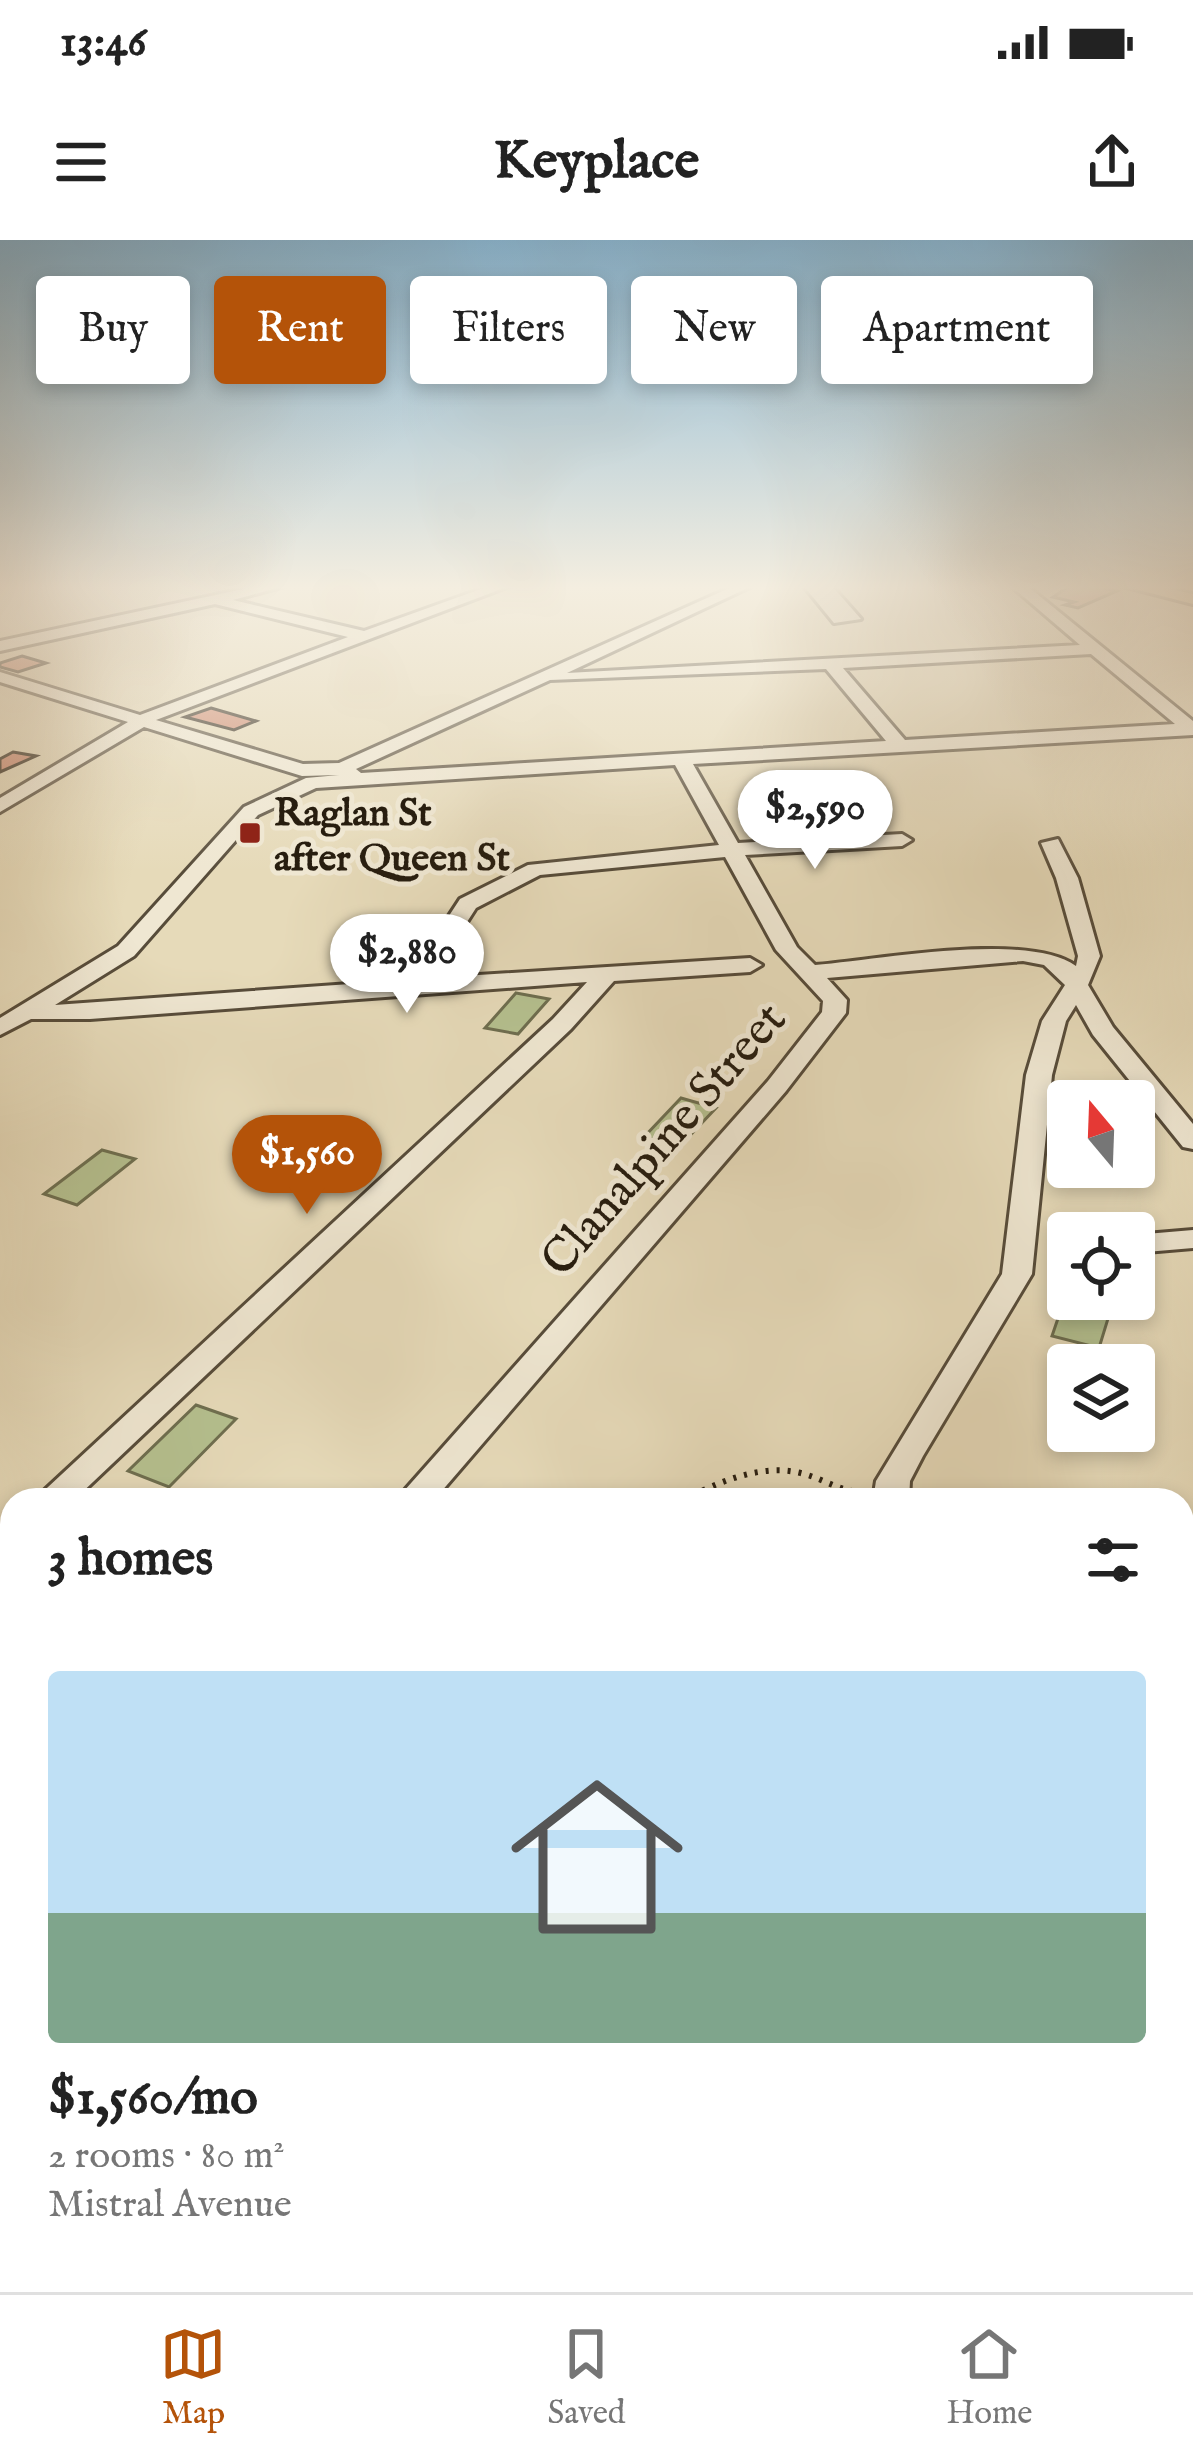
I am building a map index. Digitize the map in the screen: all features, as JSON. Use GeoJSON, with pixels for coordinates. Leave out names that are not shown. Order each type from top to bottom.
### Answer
{"type":"FeatureCollection","features":[{"type":"Feature","properties":{"kind":"street"},"geometry":{"type":"LineString","coordinates":[[6,681],[27,693],[142,720],[334,784],[536,681]]}},
{"type":"Feature","properties":{"kind":"street"},"geometry":{"type":"LineString","coordinates":[[0,806],[142,720],[246,681]]}},
{"type":"Feature","properties":{"kind":"street"},"geometry":{"type":"LineString","coordinates":[[845,681],[901,747]]}},
{"type":"Feature","properties":{"kind":"street"},"geometry":{"type":"LineString","coordinates":[[1132,681],[1192,729]]}},
{"type":"Feature","properties":{"kind":"street"},"geometry":{"type":"LineString","coordinates":[[347,774],[682,760],[1192,729]]}},
{"type":"Feature","properties":{"kind":"street","name":"Clanalpine Street"},"geometry":{"type":"LineString","coordinates":[[424,1488],[830,1022],[836,1000],[787,950],[682,760]]}},
{"type":"Feature","properties":{"kind":"street"},"geometry":{"type":"LineString","coordinates":[[0,1028],[126,951],[251,811],[313,777]]}},
{"type":"Feature","properties":{"kind":"street"},"geometry":{"type":"LineString","coordinates":[[414,986],[468,904],[526,872],[734,852],[882,838],[904,842],[771,854],[734,852]]}},
{"type":"Feature","properties":{"kind":"street"},"geometry":{"type":"LineString","coordinates":[[894,1488],[906,1456],[1017,1274],[1040,1075],[1054,1021],[1087,968],[1089,956],[1073,897],[1051,843]]}},
{"type":"Feature","properties":{"kind":"street"},"geometry":{"type":"LineString","coordinates":[[808,973],[1023,954],[1083,942]]}},
{"type":"Feature","properties":{"kind":"street"},"geometry":{"type":"LineString","coordinates":[[1023,954],[1060,964],[1102,1030],[1193,1141]]}},
{"type":"Feature","properties":{"kind":"street"},"geometry":{"type":"LineString","coordinates":[[26,1012],[91,1012],[749,965]]}},
{"type":"Feature","properties":{"kind":"street"},"geometry":{"type":"LineString","coordinates":[[65,1488],[562,1024],[605,976]]}},
{"type":"Feature","properties":{"kind":"street"},"geometry":{"type":"LineString","coordinates":[[1155,1242],[1193,1239]]}},
{"type":"Feature","properties":{"kind":"path"},"geometry":{"type":"LineString","coordinates":[[707,1488],[722,1481],[781,1472],[802,1473],[830,1488]]}},
{"type":"Feature","properties":{"kind":"green space"},"geometry":{"type":"Polygon","coordinates":[[[516,993],[549,999],[518,1034],[485,1028],[516,993]]]}},
{"type":"Feature","properties":{"kind":"green space"},"geometry":{"type":"Polygon","coordinates":[[[681,1098],[716,1108],[679,1147],[644,1137],[681,1098]]]}},
{"type":"Feature","properties":{"kind":"green space"},"geometry":{"type":"Polygon","coordinates":[[[102,1150],[135,1159],[77,1205],[44,1194],[102,1150]]]}},
{"type":"Feature","properties":{"kind":"green space"},"geometry":{"type":"Polygon","coordinates":[[[1057,1320],[1108,1320],[1100,1344],[1052,1336],[1057,1320]]]}},
{"type":"Feature","properties":{"kind":"green space"},"geometry":{"type":"Polygon","coordinates":[[[196,1405],[236,1419],[169,1487],[128,1471],[196,1405]]]}},
{"type":"Feature","properties":{"kind":"building"},"geometry":{"type":"Polygon","coordinates":[[[211,708],[256,721],[234,730],[185,717],[211,708]]]}},
{"type":"Feature","properties":{"kind":"building"},"geometry":{"type":"Polygon","coordinates":[[[13,752],[36,756],[0,772],[0,759],[13,752]]]}},
{"type":"Feature","properties":{"kind":"place","name":"Raglan St after Queen St"},"geometry":{"type":"Point","coordinates":[250,833]}}]}
